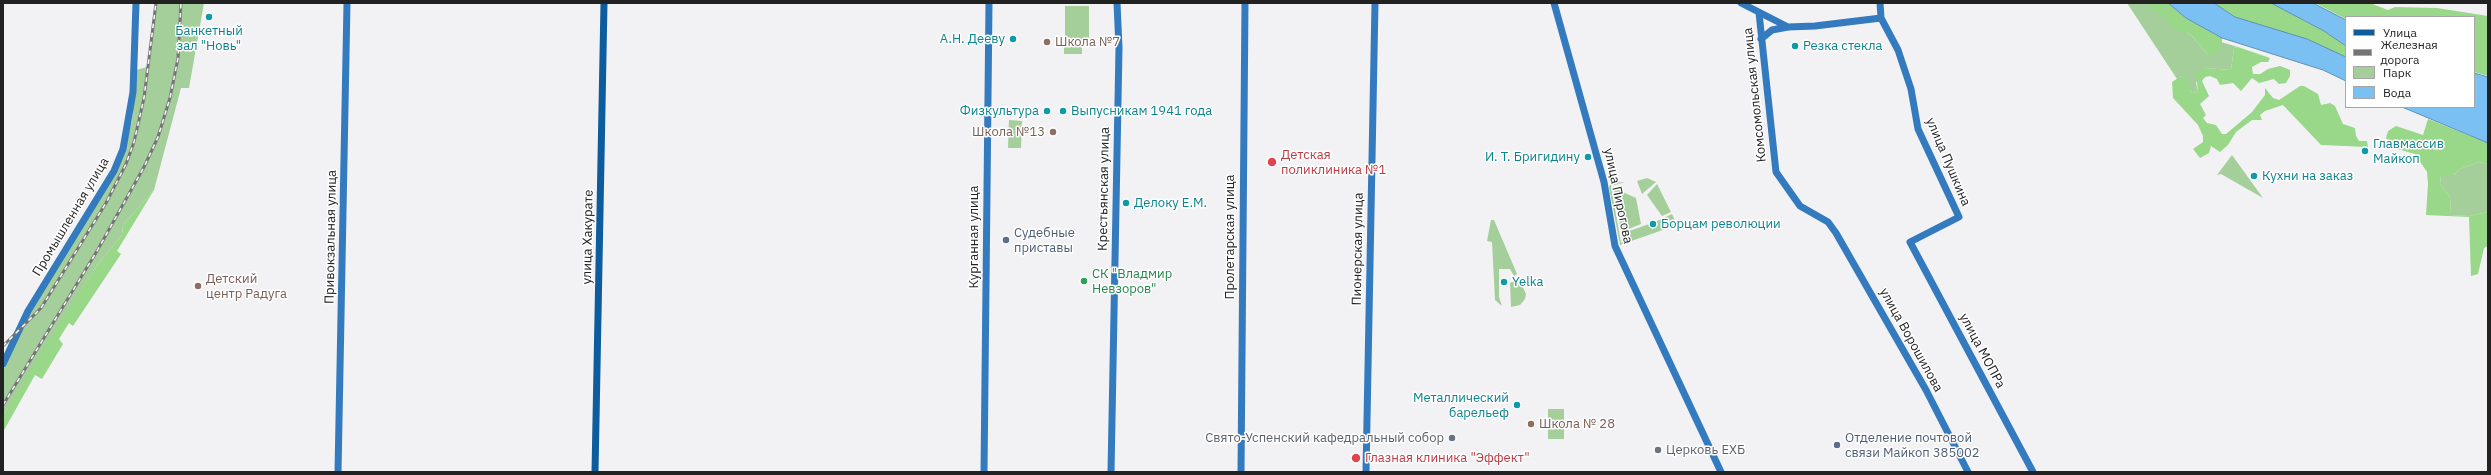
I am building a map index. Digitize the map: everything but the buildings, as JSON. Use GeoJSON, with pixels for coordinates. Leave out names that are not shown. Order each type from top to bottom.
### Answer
{"type":"FeatureCollection","features":[{"type":"Feature","properties":{"kind":"main road","name":"улица Хакурате"},"geometry":{"type":"LineString","coordinates":[[595,472],[604,3]]}},
{"type":"Feature","properties":{"kind":"street","name":"Промышленная улица"},"geometry":{"type":"LineString","coordinates":[[3,364],[28,311],[114,171],[124,149],[134,92],[136,3]]}},
{"type":"Feature","properties":{"kind":"street","name":"Привокзальная улица"},"geometry":{"type":"LineString","coordinates":[[338,472],[347,3]]}},
{"type":"Feature","properties":{"kind":"street","name":"Курганная улица"},"geometry":{"type":"LineString","coordinates":[[984,472],[989,3]]}},
{"type":"Feature","properties":{"kind":"street","name":"Крестьянская улица"},"geometry":{"type":"LineString","coordinates":[[1111,472],[1119,48],[1117,3]]}},
{"type":"Feature","properties":{"kind":"street","name":"Пролетарская улица"},"geometry":{"type":"LineString","coordinates":[[1241,472],[1245,3]]}},
{"type":"Feature","properties":{"kind":"street","name":"Пионерская улица"},"geometry":{"type":"LineString","coordinates":[[1366,472],[1375,3]]}},
{"type":"Feature","properties":{"kind":"street","name":"улица Пирогова"},"geometry":{"type":"LineString","coordinates":[[1554,3],[1604,182],[1615,246],[1721,472]]}},
{"type":"Feature","properties":{"kind":"street"},"geometry":{"type":"LineString","coordinates":[[1741,3],[1788,27]]}},
{"type":"Feature","properties":{"kind":"street","name":"улица Пушкина"},"geometry":{"type":"LineString","coordinates":[[1880,3],[1881,18],[1902,61],[1911,90],[1918,128],[1959,217],[1910,242]]}},
{"type":"Feature","properties":{"kind":"street","name":"Комсомольская улица"},"geometry":{"type":"LineString","coordinates":[[1759,13],[1776,172],[1800,206],[1828,222]]}},
{"type":"Feature","properties":{"kind":"street"},"geometry":{"type":"LineString","coordinates":[[1761,39],[1768,32],[1788,27],[1815,26],[1881,18]]}},
{"type":"Feature","properties":{"kind":"street","name":"улица Ворошилова"},"geometry":{"type":"LineString","coordinates":[[1828,222],[1856,267],[1926,390],[1968,472]]}},
{"type":"Feature","properties":{"kind":"street","name":"улица МОПРа"},"geometry":{"type":"LineString","coordinates":[[1910,242],[2033,472]]}},
{"type":"Feature","properties":{"kind":"green space"},"geometry":{"type":"Polygon","coordinates":[[[155,3],[204,3],[189,88],[181,88],[154,190],[123,225],[122,235],[97,265],[3,416],[3,371],[31,311],[125,149],[132,120],[136,70],[147,67],[155,3]]]}},
{"type":"Feature","properties":{"kind":"green space"},"geometry":{"type":"Polygon","coordinates":[[[2127,3],[2148,3],[2193,37],[2208,55],[2221,42],[2238,47],[2234,48],[2231,70],[2205,68],[2196,83],[2198,91],[2195,93],[2190,91],[2181,76],[2177,79],[2127,3]]]}},
{"type":"Feature","properties":{"kind":"green space"},"geometry":{"type":"Polygon","coordinates":[[[2148,3],[2168,3],[2186,18],[2222,38],[2222,46],[2215,54],[2208,55],[2193,37],[2188,33],[2175,30],[2148,3]]]}},
{"type":"Feature","properties":{"kind":"green space"},"geometry":{"type":"Polygon","coordinates":[[[2214,3],[2271,3],[2324,31],[2345,45],[2345,57],[2235,17],[2214,3]]]}},
{"type":"Feature","properties":{"kind":"green space"},"geometry":{"type":"Polygon","coordinates":[[[2315,3],[2370,3],[2388,10],[2395,7],[2437,8],[2488,16],[2488,76],[2475,72],[2475,16],[2345,16],[2345,18],[2315,3]]]}},
{"type":"Feature","properties":{"kind":"green space"},"geometry":{"type":"Polygon","coordinates":[[[1065,6],[1089,6],[1089,41],[1065,41],[1065,6]]]}},
{"type":"Feature","properties":{"kind":"green space"},"geometry":{"type":"Polygon","coordinates":[[[1064,44],[1082,44],[1082,54],[1064,54],[1064,44]]]}},
{"type":"Feature","properties":{"kind":"green space"},"geometry":{"type":"Polygon","coordinates":[[[2238,47],[2270,58],[2268,62],[2261,62],[2252,67],[2253,74],[2260,74],[2268,69],[2280,66],[2290,70],[2290,76],[2286,83],[2279,84],[2274,79],[2259,83],[2252,78],[2241,91],[2233,83],[2220,85],[2217,79],[2210,76],[2205,77],[2202,81],[2209,96],[2200,104],[2206,115],[2203,118],[2207,123],[2216,125],[2222,134],[2226,134],[2252,112],[2265,95],[2265,88],[2273,98],[2279,100],[2300,86],[2304,86],[2318,94],[2321,105],[2330,103],[2335,106],[2343,124],[2355,128],[2356,136],[2359,141],[2367,141],[2368,147],[2321,145],[2283,105],[2265,111],[2260,115],[2262,120],[2252,120],[2236,132],[2228,145],[2220,152],[2211,146],[2209,153],[2200,158],[2193,149],[2203,142],[2203,136],[2198,125],[2173,98],[2172,82],[2181,76],[2187,77],[2190,91],[2195,93],[2198,91],[2196,73],[2205,68],[2231,70],[2234,48],[2238,47]]]}},
{"type":"Feature","properties":{"kind":"green space"},"geometry":{"type":"Polygon","coordinates":[[[2428,119],[2488,143],[2488,164],[2479,162],[2460,169],[2454,175],[2441,175],[2440,184],[2450,197],[2451,215],[2469,216],[2488,212],[2488,246],[2484,248],[2478,274],[2471,276],[2469,217],[2426,215],[2428,184],[2427,172],[2415,154],[2397,149],[2386,138],[2388,131],[2396,126],[2423,135],[2428,119]]]}},
{"type":"Feature","properties":{"kind":"green space"},"geometry":{"type":"Polygon","coordinates":[[[1009,120],[1022,121],[1021,148],[1008,148],[1009,120]]]}},
{"type":"Feature","properties":{"kind":"green space"},"geometry":{"type":"Polygon","coordinates":[[[2232,155],[2263,198],[2221,174],[2217,175],[2232,155]]]}},
{"type":"Feature","properties":{"kind":"green space"},"geometry":{"type":"Polygon","coordinates":[[[2479,162],[2488,164],[2488,212],[2469,216],[2451,215],[2450,197],[2440,184],[2441,175],[2454,175],[2460,169],[2479,162]]]}},
{"type":"Feature","properties":{"kind":"green space"},"geometry":{"type":"Polygon","coordinates":[[[1647,178],[1656,182],[1642,194],[1637,181],[1647,178]]]}},
{"type":"Feature","properties":{"kind":"green space"},"geometry":{"type":"Polygon","coordinates":[[[1625,182],[1611,186],[1621,243],[1623,242],[1621,234],[1649,224],[1651,228],[1656,226],[1655,222],[1672,214],[1677,225],[1620,245],[1609,187],[1611,183],[1625,182]]]}},
{"type":"Feature","properties":{"kind":"green space"},"geometry":{"type":"Polygon","coordinates":[[[1657,184],[1671,212],[1662,216],[1647,195],[1657,184]]]}},
{"type":"Feature","properties":{"kind":"green space"},"geometry":{"type":"Polygon","coordinates":[[[1614,188],[1636,198],[1641,224],[1621,232],[1614,188]]]}},
{"type":"Feature","properties":{"kind":"green space"},"geometry":{"type":"Polygon","coordinates":[[[154,190],[117,251],[121,254],[73,326],[69,323],[59,339],[63,344],[42,379],[35,375],[3,432],[3,416],[30,370],[97,265],[122,235],[123,225],[154,190]]]}},
{"type":"Feature","properties":{"kind":"green space"},"geometry":{"type":"Polygon","coordinates":[[[1491,220],[1494,220],[1517,274],[1514,276],[1510,269],[1499,269],[1499,297],[1502,306],[1495,300],[1492,242],[1487,241],[1491,220]]]}},
{"type":"Feature","properties":{"kind":"green space"},"geometry":{"type":"Polygon","coordinates":[[[1519,279],[1526,294],[1525,299],[1520,305],[1511,307],[1510,283],[1519,279]]]}},
{"type":"Feature","properties":{"kind":"green space"},"geometry":{"type":"Polygon","coordinates":[[[1548,409],[1564,409],[1564,439],[1548,439],[1548,409]]]}},
{"type":"Feature","properties":{"kind":"water"},"geometry":{"type":"Polygon","coordinates":[[[2168,3],[2214,3],[2235,17],[2307,39],[2345,57],[2345,81],[2323,70],[2222,38],[2186,18],[2168,3]]]}},
{"type":"Feature","properties":{"kind":"water"},"geometry":{"type":"Polygon","coordinates":[[[2271,3],[2313,3],[2345,19],[2345,45],[2324,31],[2271,3]]]}},
{"type":"Feature","properties":{"kind":"water"},"geometry":{"type":"Polygon","coordinates":[[[2475,73],[2488,77],[2488,143],[2404,108],[2475,108],[2475,73]]]}},
{"type":"Feature","properties":{"kind":"railway"},"geometry":{"type":"LineString","coordinates":[[3,346],[41,308],[106,203],[126,164],[134,142],[144,98],[156,3]]}},
{"type":"Feature","properties":{"kind":"railway"},"geometry":{"type":"LineString","coordinates":[[3,405],[97,251],[144,167],[158,137],[170,98],[178,58],[181,3]]}},
{"type":"Feature","properties":{"kind":"place","name":"Банкетный зал \"Новь\""},"geometry":{"type":"Point","coordinates":[209,17]}},
{"type":"Feature","properties":{"kind":"place","name":"А.Н. Дееву"},"geometry":{"type":"Point","coordinates":[1013,39]}},
{"type":"Feature","properties":{"kind":"place","name":"Школа №7"},"geometry":{"type":"Point","coordinates":[1047,42]}},
{"type":"Feature","properties":{"kind":"place","name":"Резка стекла"},"geometry":{"type":"Point","coordinates":[1795,46]}},
{"type":"Feature","properties":{"kind":"place","name":"Физкультура"},"geometry":{"type":"Point","coordinates":[1047,111]}},
{"type":"Feature","properties":{"kind":"place","name":"Выпусникам 1941 года"},"geometry":{"type":"Point","coordinates":[1063,111]}},
{"type":"Feature","properties":{"kind":"place","name":"Школа №13"},"geometry":{"type":"Point","coordinates":[1053,132]}},
{"type":"Feature","properties":{"kind":"place","name":"Главмассив Майкоп"},"geometry":{"type":"Point","coordinates":[2365,151]}},
{"type":"Feature","properties":{"kind":"place","name":"И. Т. Бригидину"},"geometry":{"type":"Point","coordinates":[1588,157]}},
{"type":"Feature","properties":{"kind":"place","name":"Детская поликлиника №1"},"geometry":{"type":"Point","coordinates":[1272,162]}},
{"type":"Feature","properties":{"kind":"place","name":"Кухни на заказ"},"geometry":{"type":"Point","coordinates":[2254,176]}},
{"type":"Feature","properties":{"kind":"place","name":"Делоку Е.М."},"geometry":{"type":"Point","coordinates":[1126,203]}},
{"type":"Feature","properties":{"kind":"place","name":"Борцам революции"},"geometry":{"type":"Point","coordinates":[1653,224]}},
{"type":"Feature","properties":{"kind":"place","name":"Судебные приставы"},"geometry":{"type":"Point","coordinates":[1006,240]}},
{"type":"Feature","properties":{"kind":"place","name":"СК \"Владмир Невзоров\""},"geometry":{"type":"Point","coordinates":[1084,281]}},
{"type":"Feature","properties":{"kind":"place","name":"Yelka"},"geometry":{"type":"Point","coordinates":[1504,282]}},
{"type":"Feature","properties":{"kind":"place","name":"Детский центр Радуга"},"geometry":{"type":"Point","coordinates":[198,286]}},
{"type":"Feature","properties":{"kind":"place","name":"Металлический барельеф"},"geometry":{"type":"Point","coordinates":[1517,405]}},
{"type":"Feature","properties":{"kind":"place","name":"Школа № 28"},"geometry":{"type":"Point","coordinates":[1531,424]}},
{"type":"Feature","properties":{"kind":"place","name":"Свято-Успенский кафедральный собор"},"geometry":{"type":"Point","coordinates":[1452,438]}},
{"type":"Feature","properties":{"kind":"place","name":"Отделение почтовой связи Майкоп 385002"},"geometry":{"type":"Point","coordinates":[1837,445]}},
{"type":"Feature","properties":{"kind":"place","name":"Церковь ЕХБ"},"geometry":{"type":"Point","coordinates":[1658,450]}},
{"type":"Feature","properties":{"kind":"place","name":"Глазная клиника \"Эффект\""},"geometry":{"type":"Point","coordinates":[1356,458]}}]}
